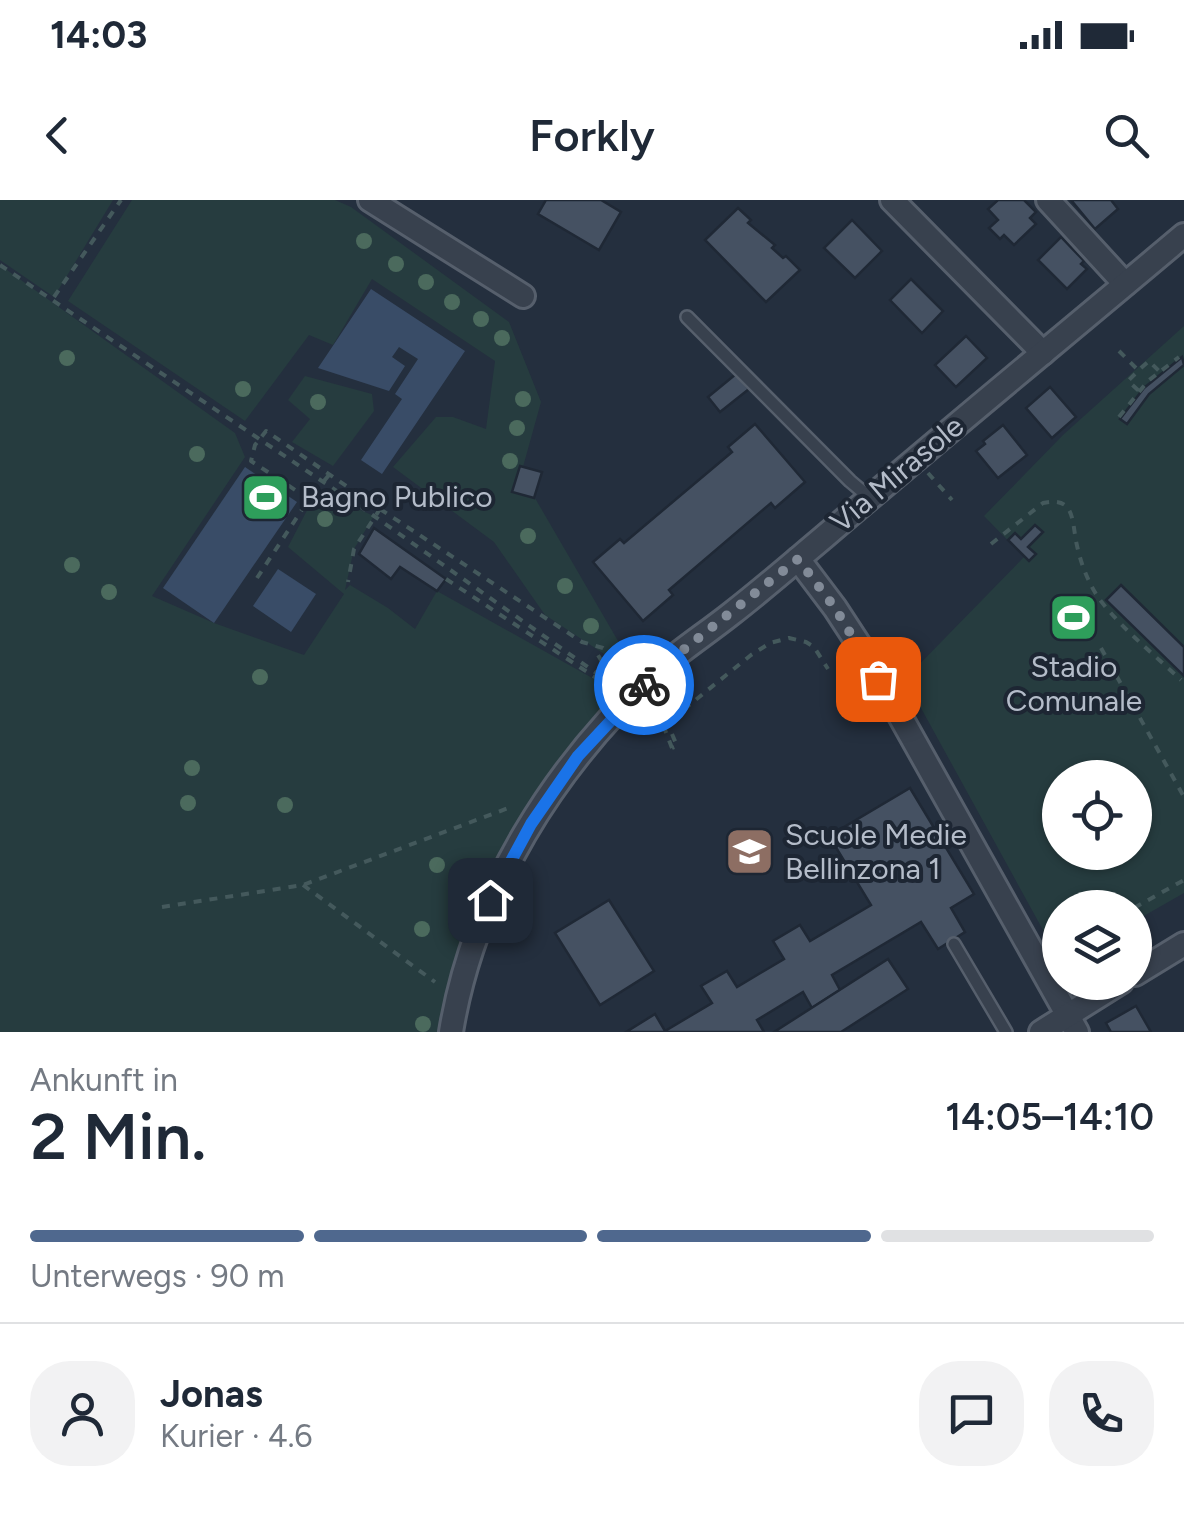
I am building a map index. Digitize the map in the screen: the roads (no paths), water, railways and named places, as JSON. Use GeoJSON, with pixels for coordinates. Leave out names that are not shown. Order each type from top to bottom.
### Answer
{"type":"FeatureCollection","features":[{"type":"Feature","properties":{"kind":"street"},"geometry":{"type":"LineString","coordinates":[[368,200],[523,296]]}},
{"type":"Feature","properties":{"kind":"street"},"geometry":{"type":"LineString","coordinates":[[892,200],[1042,353]]}},
{"type":"Feature","properties":{"kind":"street"},"geometry":{"type":"LineString","coordinates":[[1048,200],[1125,284]]}},
{"type":"Feature","properties":{"kind":"street","name":"Via Mirasole"},"geometry":{"type":"LineString","coordinates":[[452,1032],[470,956],[490,900],[531,824],[578,756],[663,666],[798,559],[1184,234]]}},
{"type":"Feature","properties":{"kind":"street"},"geometry":{"type":"LineString","coordinates":[[798,559],[867,657],[1073,1024]]}},
{"type":"Feature","properties":{"kind":"street"},"geometry":{"type":"LineString","coordinates":[[1152,964],[1184,944]]}},
{"type":"Feature","properties":{"kind":"street"},"geometry":{"type":"LineString","coordinates":[[1041,1032],[1073,1024],[1100,1000]]}},
{"type":"Feature","properties":{"kind":"lane"},"geometry":{"type":"LineString","coordinates":[[687,317],[870,498]]}},
{"type":"Feature","properties":{"kind":"lane"},"geometry":{"type":"LineString","coordinates":[[954,944],[1006,1032]]}},
{"type":"Feature","properties":{"kind":"water"},"geometry":{"type":"Polygon","coordinates":[[[371,289],[465,351],[382,474],[361,460],[402,399],[395,394],[418,359],[399,347],[392,357],[405,366],[389,391],[318,368],[371,289]]]}},
{"type":"Feature","properties":{"kind":"water"},"geometry":{"type":"Polygon","coordinates":[[[245,467],[297,502],[214,623],[163,588],[245,467]]]}},
{"type":"Feature","properties":{"kind":"water"},"geometry":{"type":"Polygon","coordinates":[[[278,569],[316,594],[291,632],[253,606],[278,569]]]}},
{"type":"Feature","properties":{"kind":"place","name":"Bagno Publico"},"geometry":{"type":"Point","coordinates":[266,497]}},
{"type":"Feature","properties":{"kind":"place","name":"Stadio Comunale"},"geometry":{"type":"Point","coordinates":[1074,618]}},
{"type":"Feature","properties":{"kind":"place","name":"Scuole Medie Bellinzona 1"},"geometry":{"type":"Point","coordinates":[750,852]}}]}
